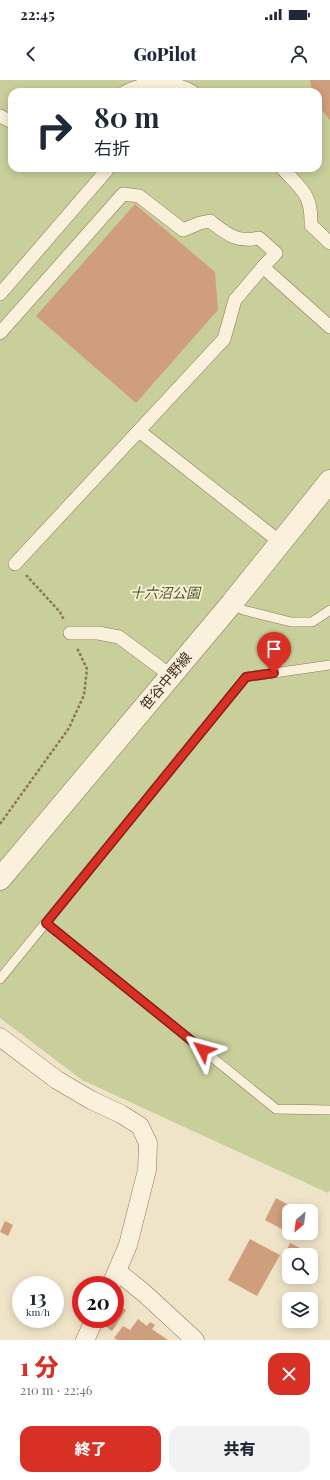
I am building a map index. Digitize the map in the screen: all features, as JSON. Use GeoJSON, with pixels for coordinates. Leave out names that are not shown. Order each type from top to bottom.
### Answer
{"type":"FeatureCollection","features":[{"type":"Feature","properties":{"kind":"street"},"geometry":{"type":"LineString","coordinates":[[136,88],[152,82],[165,82],[192,87]]}},
{"type":"Feature","properties":{"kind":"street"},"geometry":{"type":"LineString","coordinates":[[0,294],[105,172]]}},
{"type":"Feature","properties":{"kind":"street"},"geometry":{"type":"LineString","coordinates":[[286,172],[307,196],[311,212],[311,225],[330,243]]}},
{"type":"Feature","properties":{"kind":"street"},"geometry":{"type":"LineString","coordinates":[[0,333],[123,194],[139,196],[183,230],[200,223],[210,221],[228,236],[241,240],[259,238],[276,253],[235,300],[224,339],[15,564]]}},
{"type":"Feature","properties":{"kind":"street"},"geometry":{"type":"LineString","coordinates":[[263,267],[330,327]]}},
{"type":"Feature","properties":{"kind":"street"},"geometry":{"type":"LineString","coordinates":[[139,431],[280,542]]}},
{"type":"Feature","properties":{"kind":"street","name":"笹谷中野線"},"geometry":{"type":"LineString","coordinates":[[0,879],[232,603],[330,481]]}},
{"type":"Feature","properties":{"kind":"street"},"geometry":{"type":"LineString","coordinates":[[70,633],[98,633],[119,637],[170,675]]}},
{"type":"Feature","properties":{"kind":"street"},"geometry":{"type":"LineString","coordinates":[[0,1037],[58,1080],[91,1100],[121,1114],[140,1126],[148,1143],[147,1170],[128,1245],[115,1276]]}},
{"type":"Feature","properties":{"kind":"street"},"geometry":{"type":"LineString","coordinates":[[124,1283],[144,1292],[195,1340]]}},
{"type":"Feature","properties":{"kind":"street"},"geometry":{"type":"LineString","coordinates":[[85,1340],[91,1328]]}},
{"type":"Feature","properties":{"kind":"lane"},"geometry":{"type":"LineString","coordinates":[[232,603],[243,610],[291,622],[312,622],[330,610]]}},
{"type":"Feature","properties":{"kind":"lane"},"geometry":{"type":"LineString","coordinates":[[0,978],[246,677],[330,665]]}},
{"type":"Feature","properties":{"kind":"lane"},"geometry":{"type":"LineString","coordinates":[[46,923],[276,1109],[330,1110]]}},
{"type":"Feature","properties":{"kind":"path"},"geometry":{"type":"LineString","coordinates":[[0,824],[69,728],[84,695],[87,669],[60,612],[15,564]]}},
{"type":"Feature","properties":{"kind":"green space","name":"十六沼公園"},"geometry":{"type":"Polygon","coordinates":[[[0,80],[330,80],[330,1190],[328,1193],[82,1080],[0,1018],[0,80]]]}},
{"type":"Feature","properties":{"kind":"building"},"geometry":{"type":"Polygon","coordinates":[[[310,80],[330,80],[330,120],[322,110],[322,88],[311,88],[310,80]]]}},
{"type":"Feature","properties":{"kind":"building"},"geometry":{"type":"Polygon","coordinates":[[[135,204],[215,272],[218,310],[136,403],[36,316],[135,204]]]}},
{"type":"Feature","properties":{"kind":"building"},"geometry":{"type":"Polygon","coordinates":[[[276,1198],[287,1204],[282,1204],[282,1229],[265,1220],[276,1198]]]}},
{"type":"Feature","properties":{"kind":"building"},"geometry":{"type":"Polygon","coordinates":[[[5,1221],[13,1225],[8,1236],[0,1232],[5,1221]]]}},
{"type":"Feature","properties":{"kind":"building"},"geometry":{"type":"Polygon","coordinates":[[[250,1239],[280,1255],[257,1296],[228,1280],[250,1239]]]}},
{"type":"Feature","properties":{"kind":"building"},"geometry":{"type":"Polygon","coordinates":[[[290,1243],[300,1248],[288,1248],[290,1243]]]}},
{"type":"Feature","properties":{"kind":"building"},"geometry":{"type":"Polygon","coordinates":[[[138,1319],[147,1326],[150,1322],[155,1325],[152,1329],[168,1340],[118,1340],[114,1338],[124,1327],[130,1330],[138,1319]]]}},
{"type":"Feature","properties":{"kind":"route"},"geometry":{"type":"LineString","coordinates":[[203,1050],[46,923],[246,677],[274,673]]}}]}
